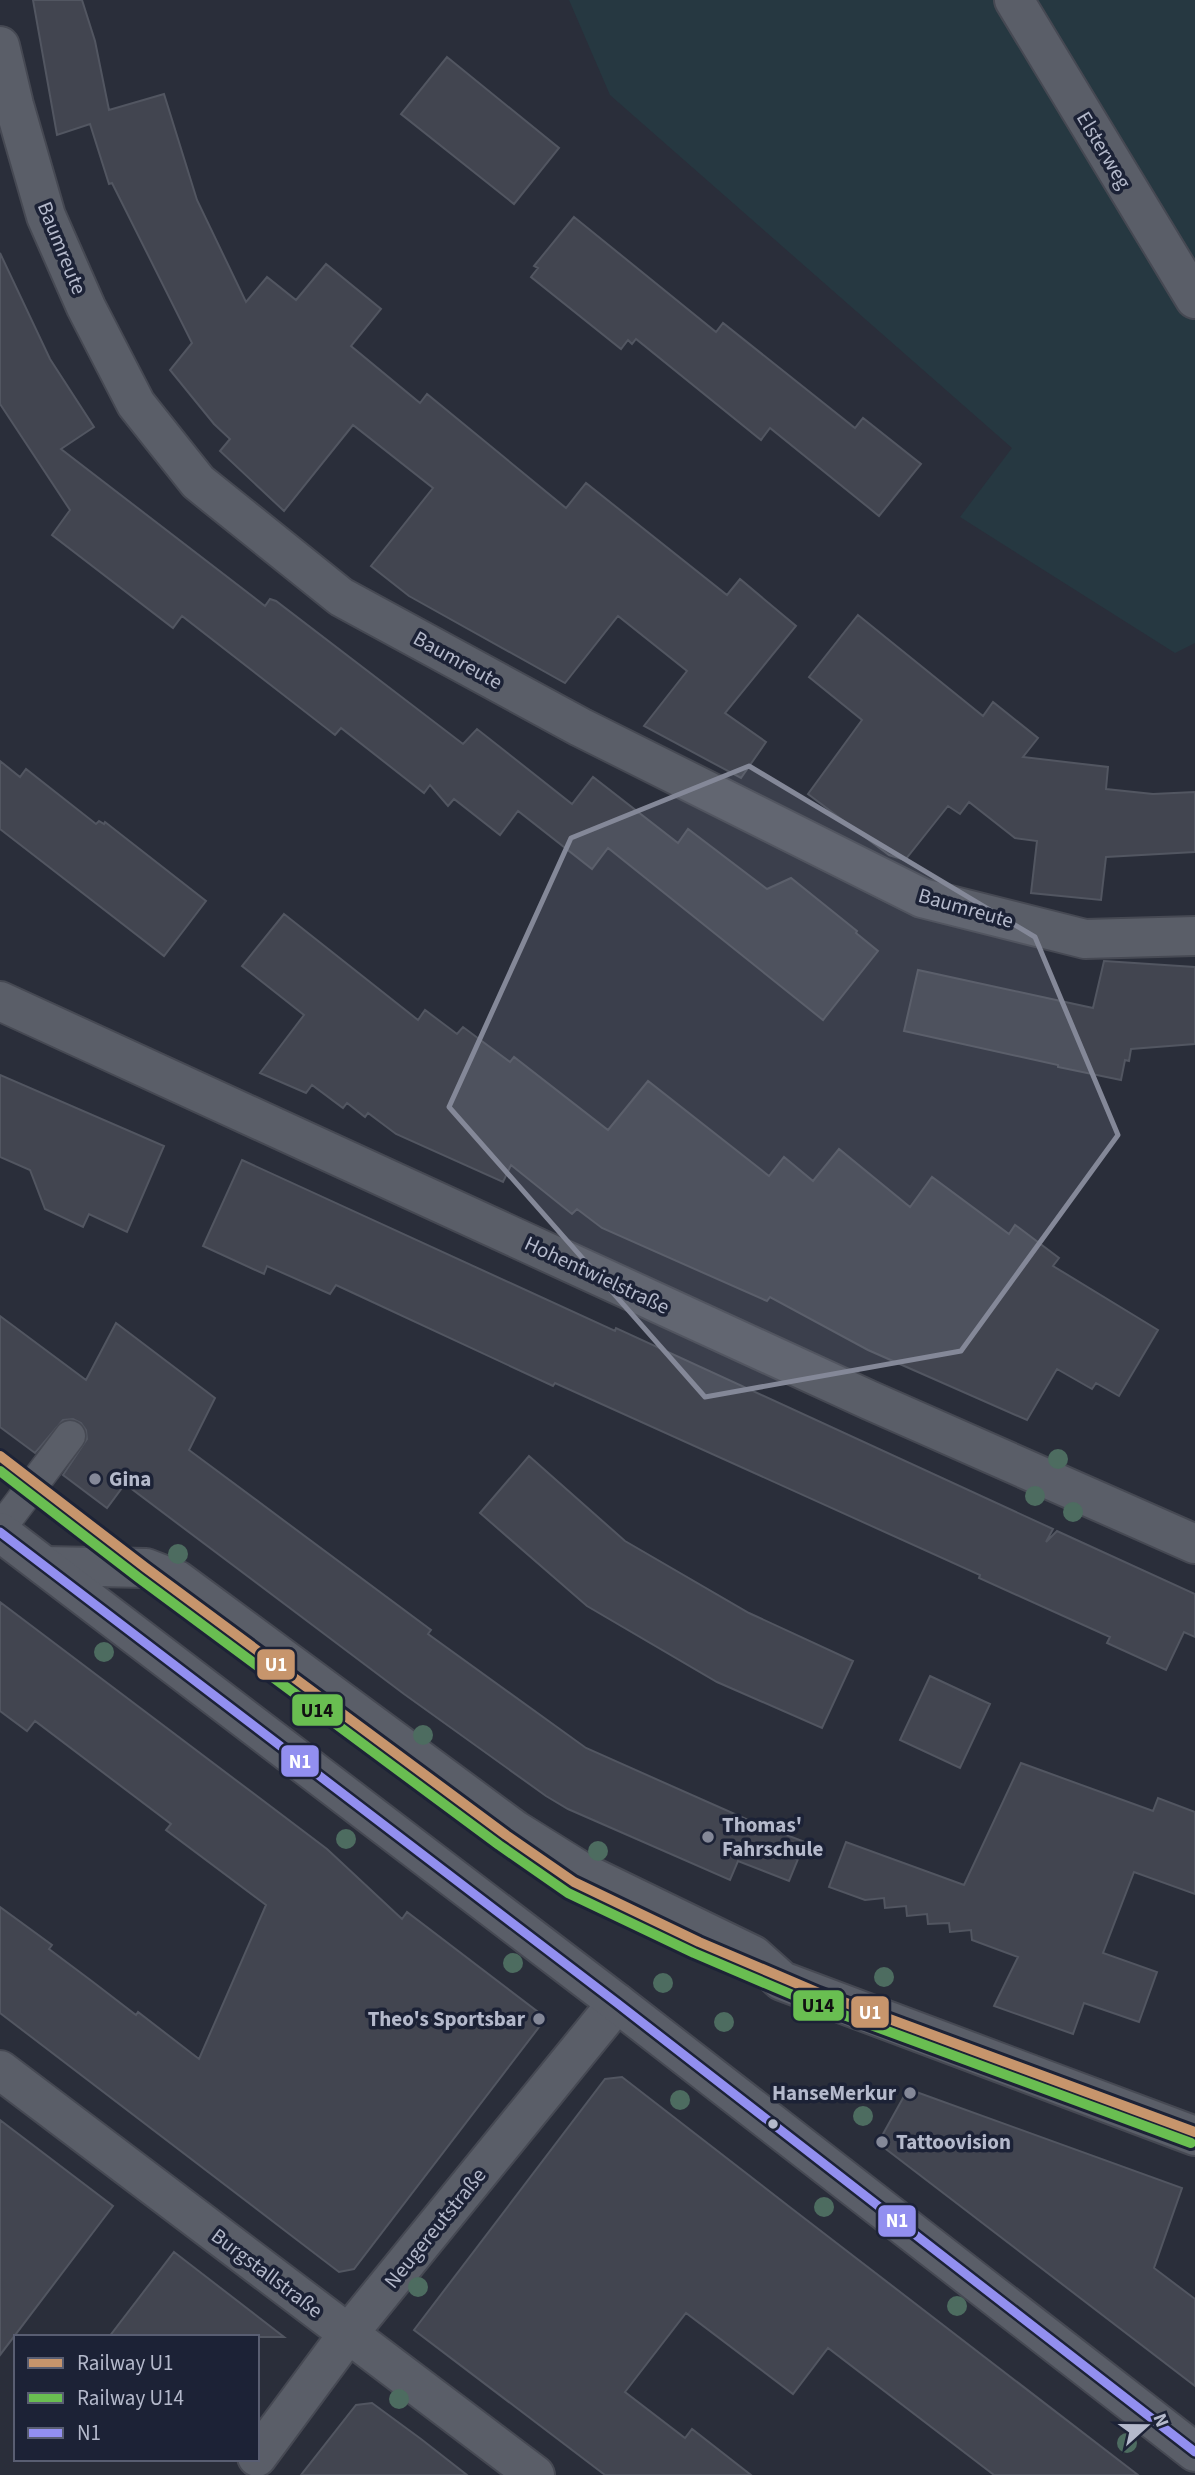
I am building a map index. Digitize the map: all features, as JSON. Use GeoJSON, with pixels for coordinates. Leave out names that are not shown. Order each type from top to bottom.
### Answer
{"type":"FeatureCollection","features":[{"type":"Feature","properties":{"kind":"street","name":"Elsterweg"},"geometry":{"type":"LineString","coordinates":[[1014,0],[1195,299]]}},
{"type":"Feature","properties":{"kind":"street","name":"Baumreute"},"geometry":{"type":"LineString","coordinates":[[0,47],[13,105],[46,216],[86,307],[136,404],[198,482],[341,597],[579,727],[922,898],[1086,939],[1195,936]]}},
{"type":"Feature","properties":{"kind":"street","name":"Hohentwielstraße"},"geometry":{"type":"LineString","coordinates":[[0,1001],[869,1400],[1195,1544]]}},
{"type":"Feature","properties":{"kind":"street"},"geometry":{"type":"LineString","coordinates":[[0,1531],[617,2003],[1195,2452]]}},
{"type":"Feature","properties":{"kind":"street"},"geometry":{"type":"LineString","coordinates":[[45,1566],[146,1569],[177,1580],[515,1830],[584,1873],[753,1955],[764,1962],[782,1981],[1195,2136]]}},
{"type":"Feature","properties":{"kind":"street","name":"Neugereutstraße"},"geometry":{"type":"LineString","coordinates":[[259,2454],[348,2334],[617,2003]]}},
{"type":"Feature","properties":{"kind":"street","name":"Burgstallstraße"},"geometry":{"type":"LineString","coordinates":[[0,2070],[535,2475]]}},
{"type":"Feature","properties":{"kind":"lane"},"geometry":{"type":"LineString","coordinates":[[0,1531],[70,1436]]}},
{"type":"Feature","properties":{"kind":"highlighted area"},"geometry":{"type":"Polygon","coordinates":[[[749,766],[1035,937],[1118,1135],[961,1351],[705,1397],[449,1107],[571,838],[749,766]]]}},
{"type":"Feature","properties":{"kind":"shaded area"},"geometry":{"type":"Polygon","coordinates":[[[569,0],[1195,0],[1195,643],[1175,653],[960,517],[1012,448],[610,95],[569,0]]]}},
{"type":"Feature","properties":{"kind":"building"},"geometry":{"type":"Polygon","coordinates":[[[33,0],[82,0],[95,41],[109,110],[164,94],[197,200],[246,302],[267,277],[296,300],[326,264],[381,309],[351,346],[420,403],[427,394],[566,508],[586,483],[727,595],[740,579],[796,626],[725,713],[766,742],[741,778],[644,726],[687,671],[618,616],[565,683],[409,596],[371,566],[433,488],[353,425],[284,511],[220,451],[230,439],[214,424],[170,370],[192,343],[112,183],[109,184],[90,124],[57,135],[33,0]]]}},
{"type":"Feature","properties":{"kind":"building"},"geometry":{"type":"Polygon","coordinates":[[[447,57],[559,148],[514,204],[401,114],[447,57]]]}},
{"type":"Feature","properties":{"kind":"building"},"geometry":{"type":"Polygon","coordinates":[[[574,217],[716,332],[723,323],[855,428],[863,418],[921,464],[879,516],[770,428],[761,440],[636,339],[632,344],[628,340],[621,349],[531,277],[538,268],[534,266],[574,217]]]}},
{"type":"Feature","properties":{"kind":"building"},"geometry":{"type":"Polygon","coordinates":[[[0,253],[50,359],[94,427],[61,449],[265,606],[270,599],[276,601],[463,744],[477,729],[572,804],[593,777],[678,843],[688,829],[767,889],[791,878],[878,951],[823,1020],[608,848],[592,869],[518,811],[500,835],[454,799],[448,806],[430,785],[424,793],[341,728],[335,735],[182,616],[173,628],[52,535],[70,510],[0,404],[0,253]]]}},
{"type":"Feature","properties":{"kind":"building"},"geometry":{"type":"Polygon","coordinates":[[[858,615],[983,716],[993,702],[1038,738],[1023,757],[1108,767],[1106,789],[1153,794],[1195,792],[1195,852],[1106,857],[1101,900],[1031,893],[1037,841],[1015,838],[969,802],[960,814],[948,806],[905,860],[889,855],[808,794],[862,720],[809,677],[858,615]]]}},
{"type":"Feature","properties":{"kind":"building"},"geometry":{"type":"Polygon","coordinates":[[[0,761],[20,777],[26,769],[96,824],[99,821],[104,824],[105,822],[206,901],[164,956],[0,829],[0,761]]]}},
{"type":"Feature","properties":{"kind":"building"},"geometry":{"type":"Polygon","coordinates":[[[284,914],[418,1020],[425,1010],[457,1034],[463,1027],[510,1062],[514,1057],[608,1130],[648,1081],[769,1176],[784,1157],[813,1181],[839,1149],[910,1207],[932,1177],[1009,1234],[1015,1225],[1018,1227],[1059,1258],[1053,1266],[1158,1330],[1119,1396],[1096,1383],[1092,1389],[1057,1369],[1027,1420],[868,1350],[770,1297],[767,1301],[602,1228],[577,1209],[572,1214],[511,1165],[503,1182],[396,1134],[368,1113],[365,1117],[347,1103],[343,1108],[312,1085],[306,1093],[260,1073],[304,1015],[242,966],[284,914]]]}},
{"type":"Feature","properties":{"kind":"building"},"geometry":{"type":"Polygon","coordinates":[[[1104,961],[1195,967],[1195,1044],[1131,1049],[1129,1061],[1125,1060],[1121,1080],[904,1031],[918,970],[1093,1008],[1104,961]]]}},
{"type":"Feature","properties":{"kind":"building"},"geometry":{"type":"Polygon","coordinates":[[[0,1075],[164,1146],[127,1232],[89,1214],[83,1227],[45,1209],[30,1170],[0,1157],[0,1075]]]}},
{"type":"Feature","properties":{"kind":"building"},"geometry":{"type":"Polygon","coordinates":[[[242,1160],[1053,1529],[1046,1542],[1057,1531],[1195,1594],[1195,1637],[1184,1632],[1166,1670],[1107,1643],[1110,1637],[979,1578],[980,1575],[555,1383],[553,1386],[336,1285],[330,1294],[267,1266],[264,1274],[203,1246],[242,1160]]]}},
{"type":"Feature","properties":{"kind":"building"},"geometry":{"type":"Polygon","coordinates":[[[0,1316],[86,1380],[116,1323],[215,1398],[189,1450],[431,1630],[428,1634],[586,1748],[755,1823],[805,1842],[789,1881],[738,1861],[730,1880],[568,1809],[404,1694],[125,1484],[107,1508],[63,1475],[87,1439],[86,1430],[81,1423],[73,1419],[63,1420],[35,1453],[0,1427],[0,1316]]]}},
{"type":"Feature","properties":{"kind":"building"},"geometry":{"type":"Polygon","coordinates":[[[529,1456],[625,1541],[749,1613],[853,1661],[822,1728],[717,1682],[587,1606],[480,1513],[529,1456]]]}},
{"type":"Feature","properties":{"kind":"building"},"geometry":{"type":"Polygon","coordinates":[[[0,1602],[327,1849],[402,1919],[407,1912],[546,2018],[354,2269],[339,2272],[0,2013],[0,1907],[52,1945],[49,1949],[199,2059],[266,1905],[166,1830],[171,1824],[35,1721],[27,1731],[0,1711],[0,1602]]]}},
{"type":"Feature","properties":{"kind":"building"},"geometry":{"type":"Polygon","coordinates":[[[930,1676],[990,1704],[960,1768],[900,1740],[930,1676]]]}},
{"type":"Feature","properties":{"kind":"building"},"geometry":{"type":"Polygon","coordinates":[[[1021,1763],[1153,1811],[1158,1798],[1195,1812],[1195,1894],[1134,1872],[1103,1953],[1157,1972],[1139,2022],[1084,2003],[1073,2034],[994,2006],[1018,1957],[972,1940],[971,1930],[950,1932],[949,1923],[928,1924],[927,1914],[907,1916],[906,1906],[885,1908],[884,1898],[865,1900],[829,1887],[846,1842],[964,1885],[1021,1763]]]}},
{"type":"Feature","properties":{"kind":"building"},"geometry":{"type":"Polygon","coordinates":[[[622,2077],[1138,2475],[994,2475],[828,2348],[793,2394],[686,2313],[625,2392],[685,2438],[692,2429],[751,2475],[605,2475],[414,2330],[605,2079],[622,2077]]]}},
{"type":"Feature","properties":{"kind":"building"},"geometry":{"type":"Polygon","coordinates":[[[908,2089],[1182,2188],[1154,2268],[1195,2299],[1195,2386],[878,2143],[908,2089]]]}},
{"type":"Feature","properties":{"kind":"building"},"geometry":{"type":"Polygon","coordinates":[[[0,2120],[113,2206],[0,2355],[0,2120]]]}},
{"type":"Feature","properties":{"kind":"building"},"geometry":{"type":"Polygon","coordinates":[[[174,2252],[284,2337],[259,2335],[111,2335],[174,2252]]]}},
{"type":"Feature","properties":{"kind":"building"},"geometry":{"type":"Polygon","coordinates":[[[372,2403],[467,2475],[301,2475],[356,2405],[372,2403]]]}},
{"type":"Feature","properties":{"kind":"rail line","name":"U1"},"geometry":{"type":"LineString","coordinates":[[0,1456],[146,1568],[506,1835],[574,1882],[699,1942],[819,1993],[1195,2132]]}},
{"type":"Feature","properties":{"kind":"rail line","name":"U14"},"geometry":{"type":"LineString","coordinates":[[0,1471],[139,1578],[499,1845],[568,1893],[694,1953],[814,2004],[1191,2143]]}},
{"type":"Feature","properties":{"kind":"transit line","name":"N1"},"geometry":{"type":"LineString","coordinates":[[0,1532],[617,2003],[1195,2452]]}},
{"type":"Feature","properties":{"kind":"place","name":"Gina"},"geometry":{"type":"Point","coordinates":[95,1479]}},
{"type":"Feature","properties":{"kind":"place","name":"Thomas' Fahrschule"},"geometry":{"type":"Point","coordinates":[708,1837]}},
{"type":"Feature","properties":{"kind":"place","name":"Theo's Sportsbar"},"geometry":{"type":"Point","coordinates":[539,2019]}},
{"type":"Feature","properties":{"kind":"place","name":"HanseMerkur"},"geometry":{"type":"Point","coordinates":[910,2093]}},
{"type":"Feature","properties":{"kind":"place","name":"Tattoovision"},"geometry":{"type":"Point","coordinates":[882,2142]}}]}
